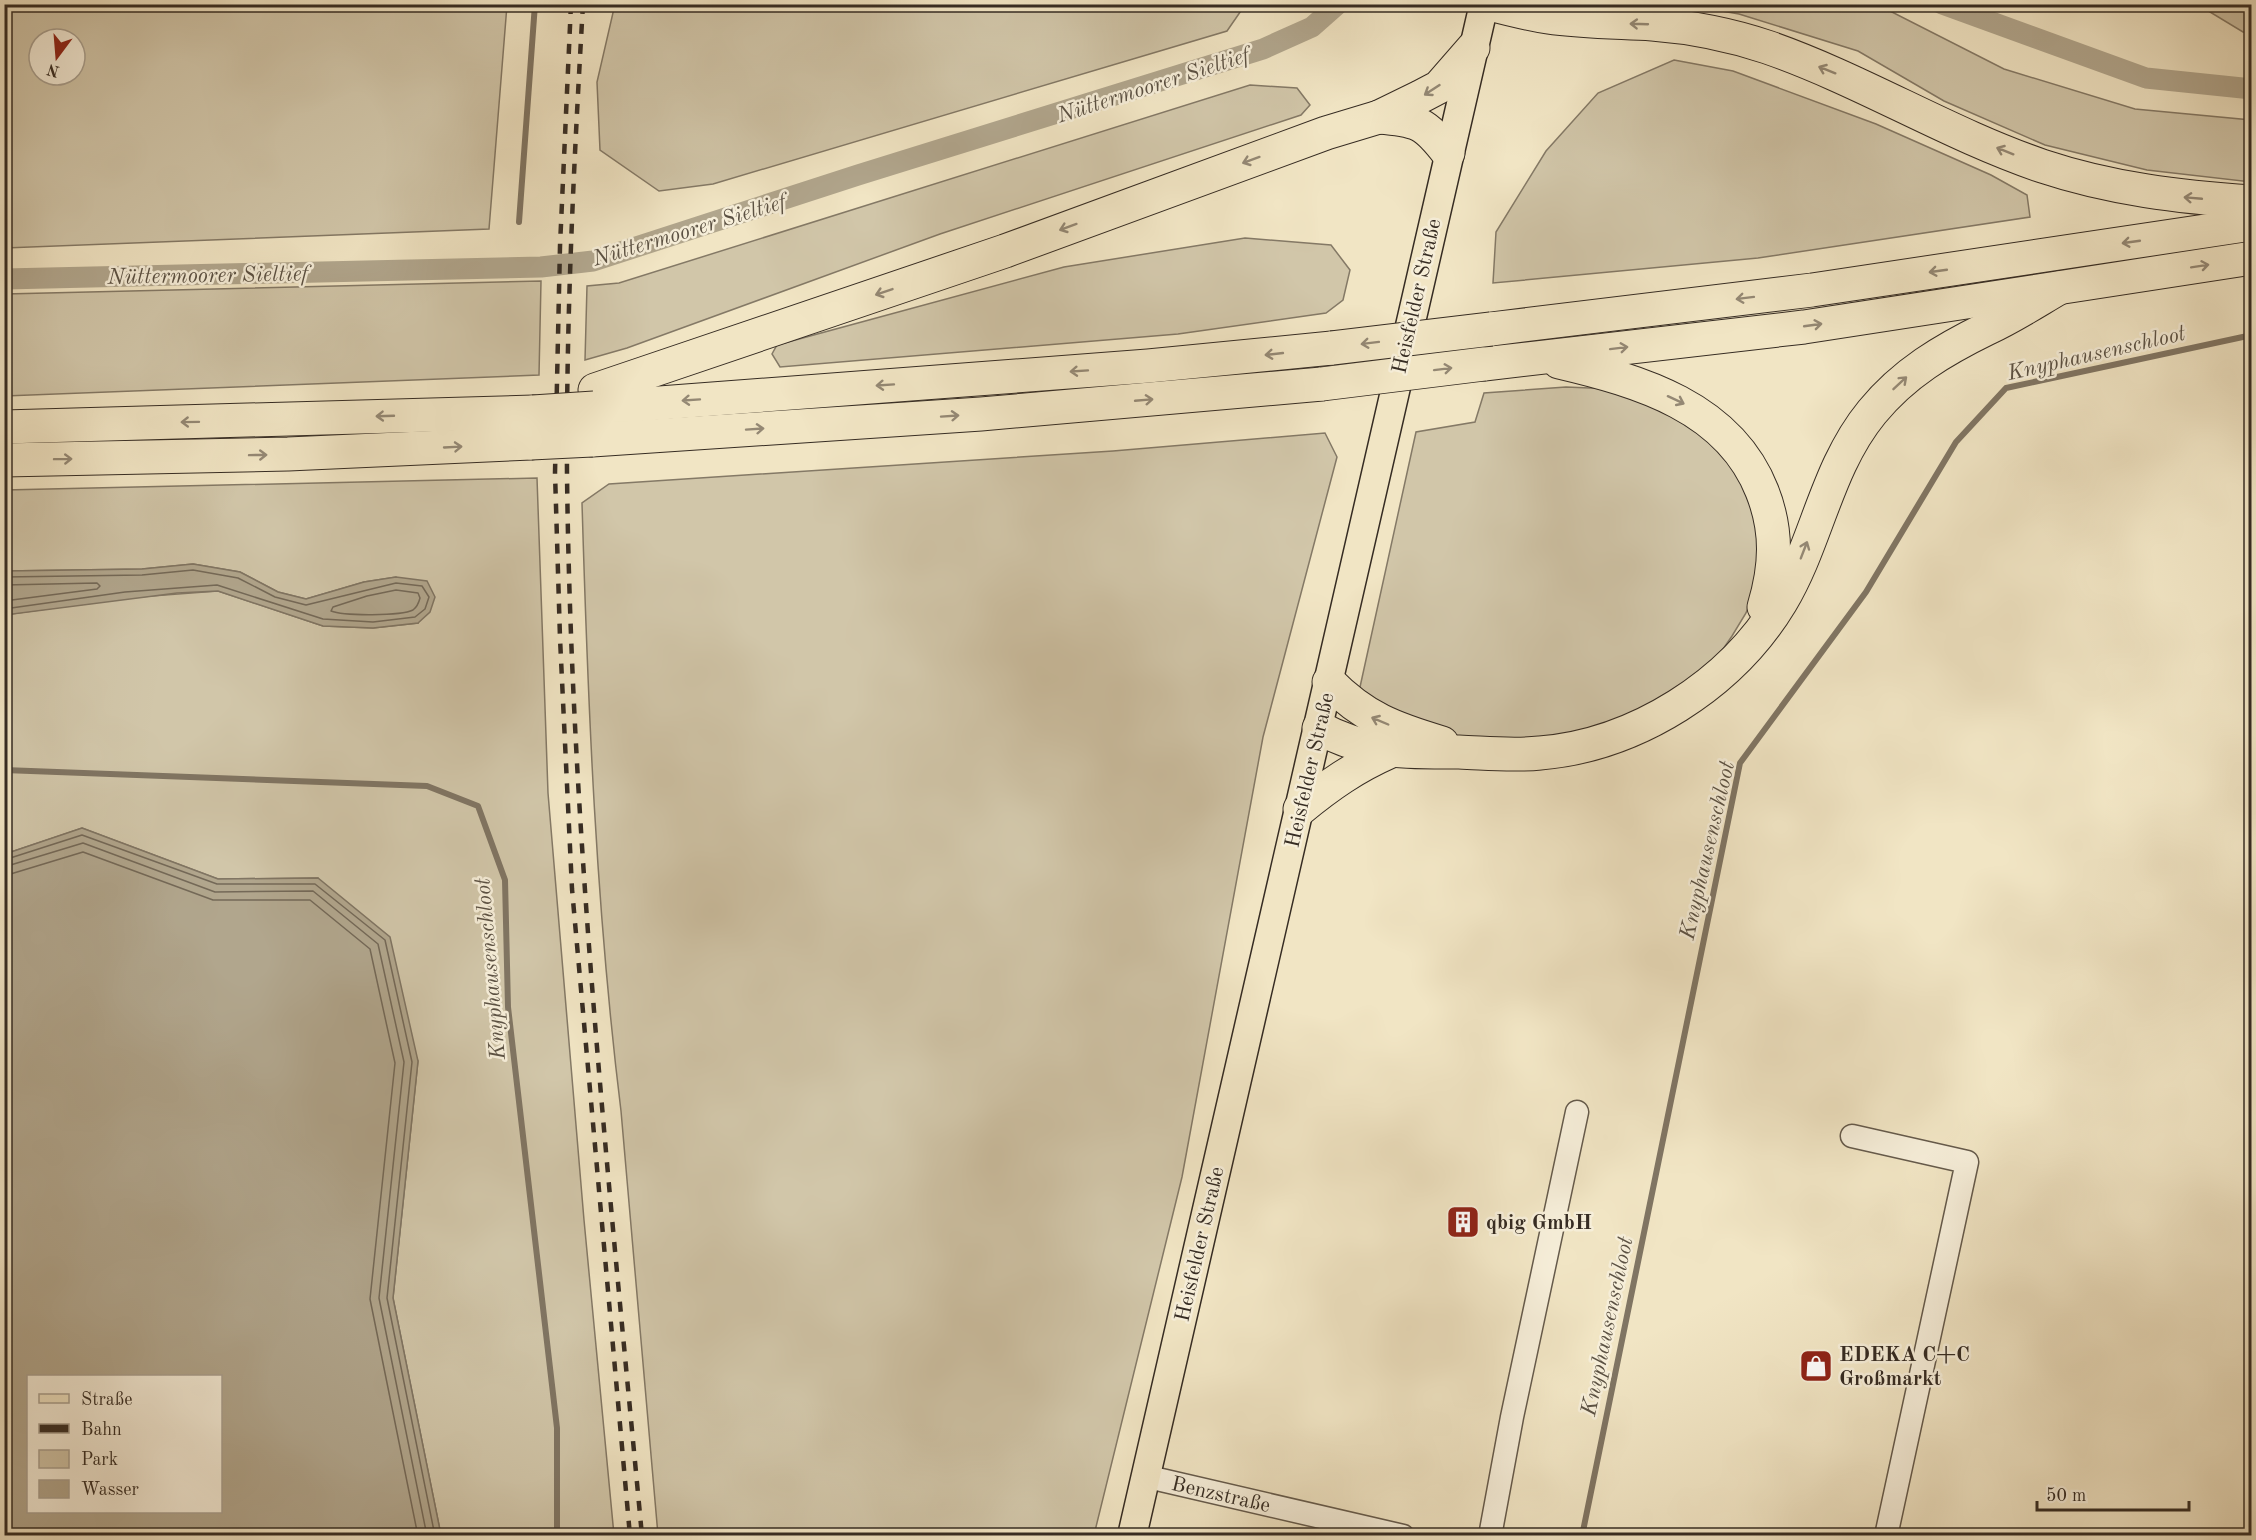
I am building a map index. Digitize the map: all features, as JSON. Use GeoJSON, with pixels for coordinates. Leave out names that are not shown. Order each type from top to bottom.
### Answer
{"type":"FeatureCollection","features":[{"type":"Feature","properties":{"kind":"highway"},"geometry":{"type":"LineString","coordinates":[[1490,4],[1548,17],[1653,24],[1707,31],[1766,47],[1831,71],[1992,146],[2042,166],[2127,189],[2163,195],[2252,202]]}},
{"type":"Feature","properties":{"kind":"highway"},"geometry":{"type":"LineString","coordinates":[[4,460],[288,454],[532,428],[585,402],[1326,133],[1380,117],[1439,87],[1473,48]]}},
{"type":"Feature","properties":{"kind":"highway"},"geometry":{"type":"LineString","coordinates":[[1380,117],[1406,119],[1429,129],[1448,153]]}},
{"type":"Feature","properties":{"kind":"highway"},"geometry":{"type":"LineString","coordinates":[[585,402],[1148,366],[1332,348],[1812,290],[2252,224]]}},
{"type":"Feature","properties":{"kind":"highway"},"geometry":{"type":"LineString","coordinates":[[4,427],[532,428],[592,440],[981,414],[1322,384],[1804,327],[2252,258]]}},
{"type":"Feature","properties":{"kind":"highway"},"geometry":{"type":"LineString","coordinates":[[1319,728],[1362,747],[1389,752],[1505,754],[1560,751],[1586,746],[1637,728],[1679,706],[1706,686],[1755,637],[1780,603],[1797,571],[1837,470],[1872,412],[1900,381],[1942,351],[2059,288]]}},
{"type":"Feature","properties":{"kind":"highway"},"geometry":{"type":"LineString","coordinates":[[1540,357],[1603,373],[1678,401],[1719,427],[1738,448],[1759,482],[1773,530],[1774,570],[1755,637]]}},
{"type":"Feature","properties":{"kind":"highway"},"geometry":{"type":"LineString","coordinates":[[1329,682],[1351,705],[1373,718],[1413,734],[1475,753]]}},
{"type":"Feature","properties":{"kind":"highway"},"geometry":{"type":"LineString","coordinates":[[1300,809],[1333,782],[1360,765],[1389,752]]}},
{"type":"Feature","properties":{"kind":"main road","name":"Heisfelder Straße"},"geometry":{"type":"LineString","coordinates":[[1132,1536],[1484,4]]}},
{"type":"Feature","properties":{"kind":"street"},"geometry":{"type":"LineString","coordinates":[[1490,1536],[1512,1418],[1577,1112]]}},
{"type":"Feature","properties":{"kind":"street"},"geometry":{"type":"LineString","coordinates":[[1852,1136],[1967,1162],[1886,1536]]}},
{"type":"Feature","properties":{"kind":"street","name":"Benzstraße"},"geometry":{"type":"LineString","coordinates":[[1144,1476],[1403,1536]]}},
{"type":"Feature","properties":{"kind":"green space"},"geometry":{"type":"Polygon","coordinates":[[[615,4],[1245,5],[1227,31],[713,184],[659,191],[600,150],[597,82],[615,4]]]}},
{"type":"Feature","properties":{"kind":"green space"},"geometry":{"type":"Polygon","coordinates":[[[4,5],[507,5],[489,229],[5,248],[4,5]]]}},
{"type":"Feature","properties":{"kind":"green space"},"geometry":{"type":"Polygon","coordinates":[[[1687,5],[1839,5],[1890,11],[2004,69],[2135,109],[2251,120],[2251,182],[2147,170],[2045,145],[1944,101],[1858,51],[1739,14],[1687,5]]]}},
{"type":"Feature","properties":{"kind":"green space"},"geometry":{"type":"Polygon","coordinates":[[[2204,5],[2251,5],[2251,33],[2243,32],[2205,9],[2204,5]]]}},
{"type":"Feature","properties":{"kind":"green space"},"geometry":{"type":"Polygon","coordinates":[[[1674,60],[1733,71],[1876,124],[1991,175],[2027,195],[2030,217],[1758,258],[1493,283],[1496,232],[1546,151],[1598,93],[1674,60]]]}},
{"type":"Feature","properties":{"kind":"green space"},"geometry":{"type":"Polygon","coordinates":[[[1250,85],[1297,88],[1310,105],[1301,115],[940,234],[627,348],[585,360],[587,286],[619,283],[1250,85]]]}},
{"type":"Feature","properties":{"kind":"green space"},"geometry":{"type":"Polygon","coordinates":[[[1245,238],[1331,245],[1350,270],[1343,300],[1326,313],[1178,334],[780,367],[772,354],[777,345],[1064,267],[1245,238]]]}},
{"type":"Feature","properties":{"kind":"green space"},"geometry":{"type":"Polygon","coordinates":[[[541,281],[539,375],[5,396],[5,294],[541,281]]]}},
{"type":"Feature","properties":{"kind":"green space"},"geometry":{"type":"Polygon","coordinates":[[[1566,387],[1614,389],[1649,397],[1728,449],[1761,525],[1756,586],[1746,613],[1732,636],[1719,655],[1692,684],[1581,738],[1452,738],[1365,700],[1360,687],[1416,432],[1475,422],[1484,393],[1566,387]]]}},
{"type":"Feature","properties":{"kind":"green space"},"geometry":{"type":"Polygon","coordinates":[[[1325,433],[1337,457],[1263,737],[1182,1177],[1094,1535],[658,1535],[599,883],[590,731],[582,503],[609,484],[1113,451],[1325,433]]]}},
{"type":"Feature","properties":{"kind":"green space"},"geometry":{"type":"Polygon","coordinates":[[[537,478],[548,793],[584,1220],[614,1535],[441,1535],[393,1298],[418,1061],[318,878],[218,879],[82,828],[5,854],[4,615],[125,598],[218,591],[323,626],[373,628],[418,623],[396,577],[364,582],[306,599],[278,592],[240,572],[193,564],[142,569],[5,571],[5,490],[537,478]]]}},
{"type":"Feature","properties":{"kind":"water"},"geometry":{"type":"Polygon","coordinates":[[[193,564],[240,572],[278,592],[306,599],[364,582],[396,577],[427,581],[435,597],[430,612],[418,623],[373,628],[323,626],[218,591],[177,593],[5,615],[5,571],[142,569],[193,564]]]}},
{"type":"Feature","properties":{"kind":"water"},"geometry":{"type":"Polygon","coordinates":[[[82,828],[218,879],[318,878],[390,937],[418,1061],[393,1298],[441,1535],[5,1535],[5,854],[82,828]]]}},
{"type":"Feature","properties":{"kind":"waterway"},"geometry":{"type":"LineString","coordinates":[[519,222],[535,4]]}},
{"type":"Feature","properties":{"kind":"waterway","name":"Nüttermoorer Sieltief"},"geometry":{"type":"LineString","coordinates":[[4,279],[541,267],[593,261],[858,175],[1263,49],[1312,27],[1338,4]]}},
{"type":"Feature","properties":{"kind":"waterway","name":"Nüttermoorer Sieltief"},"geometry":{"type":"LineString","coordinates":[[1942,4],[2146,78],[2252,89]]}},
{"type":"Feature","properties":{"kind":"waterway","name":"Knyphausenschloot"},"geometry":{"type":"LineString","coordinates":[[1582,1536],[1740,763],[1866,592],[1956,442],[2006,388],[2252,335]]}},
{"type":"Feature","properties":{"kind":"waterway","name":"Knyphausenschloot"},"geometry":{"type":"LineString","coordinates":[[4,770],[427,786],[478,806],[505,880],[508,1007],[557,1428],[557,1536]]}},
{"type":"Feature","properties":{"kind":"railway"},"geometry":{"type":"LineString","coordinates":[[571,4],[560,246],[555,473],[560,638],[572,889],[630,1536]]}},
{"type":"Feature","properties":{"kind":"railway"},"geometry":{"type":"LineString","coordinates":[[583,4],[569,298],[567,474],[570,607],[576,740],[594,1006],[642,1536]]}},
{"type":"Feature","properties":{"kind":"place","name":"qbig GmbH"},"geometry":{"type":"Point","coordinates":[1463,1222]}},
{"type":"Feature","properties":{"kind":"place","name":"EDEKA C+C Großmarkt"},"geometry":{"type":"Point","coordinates":[1816,1366]}}]}
